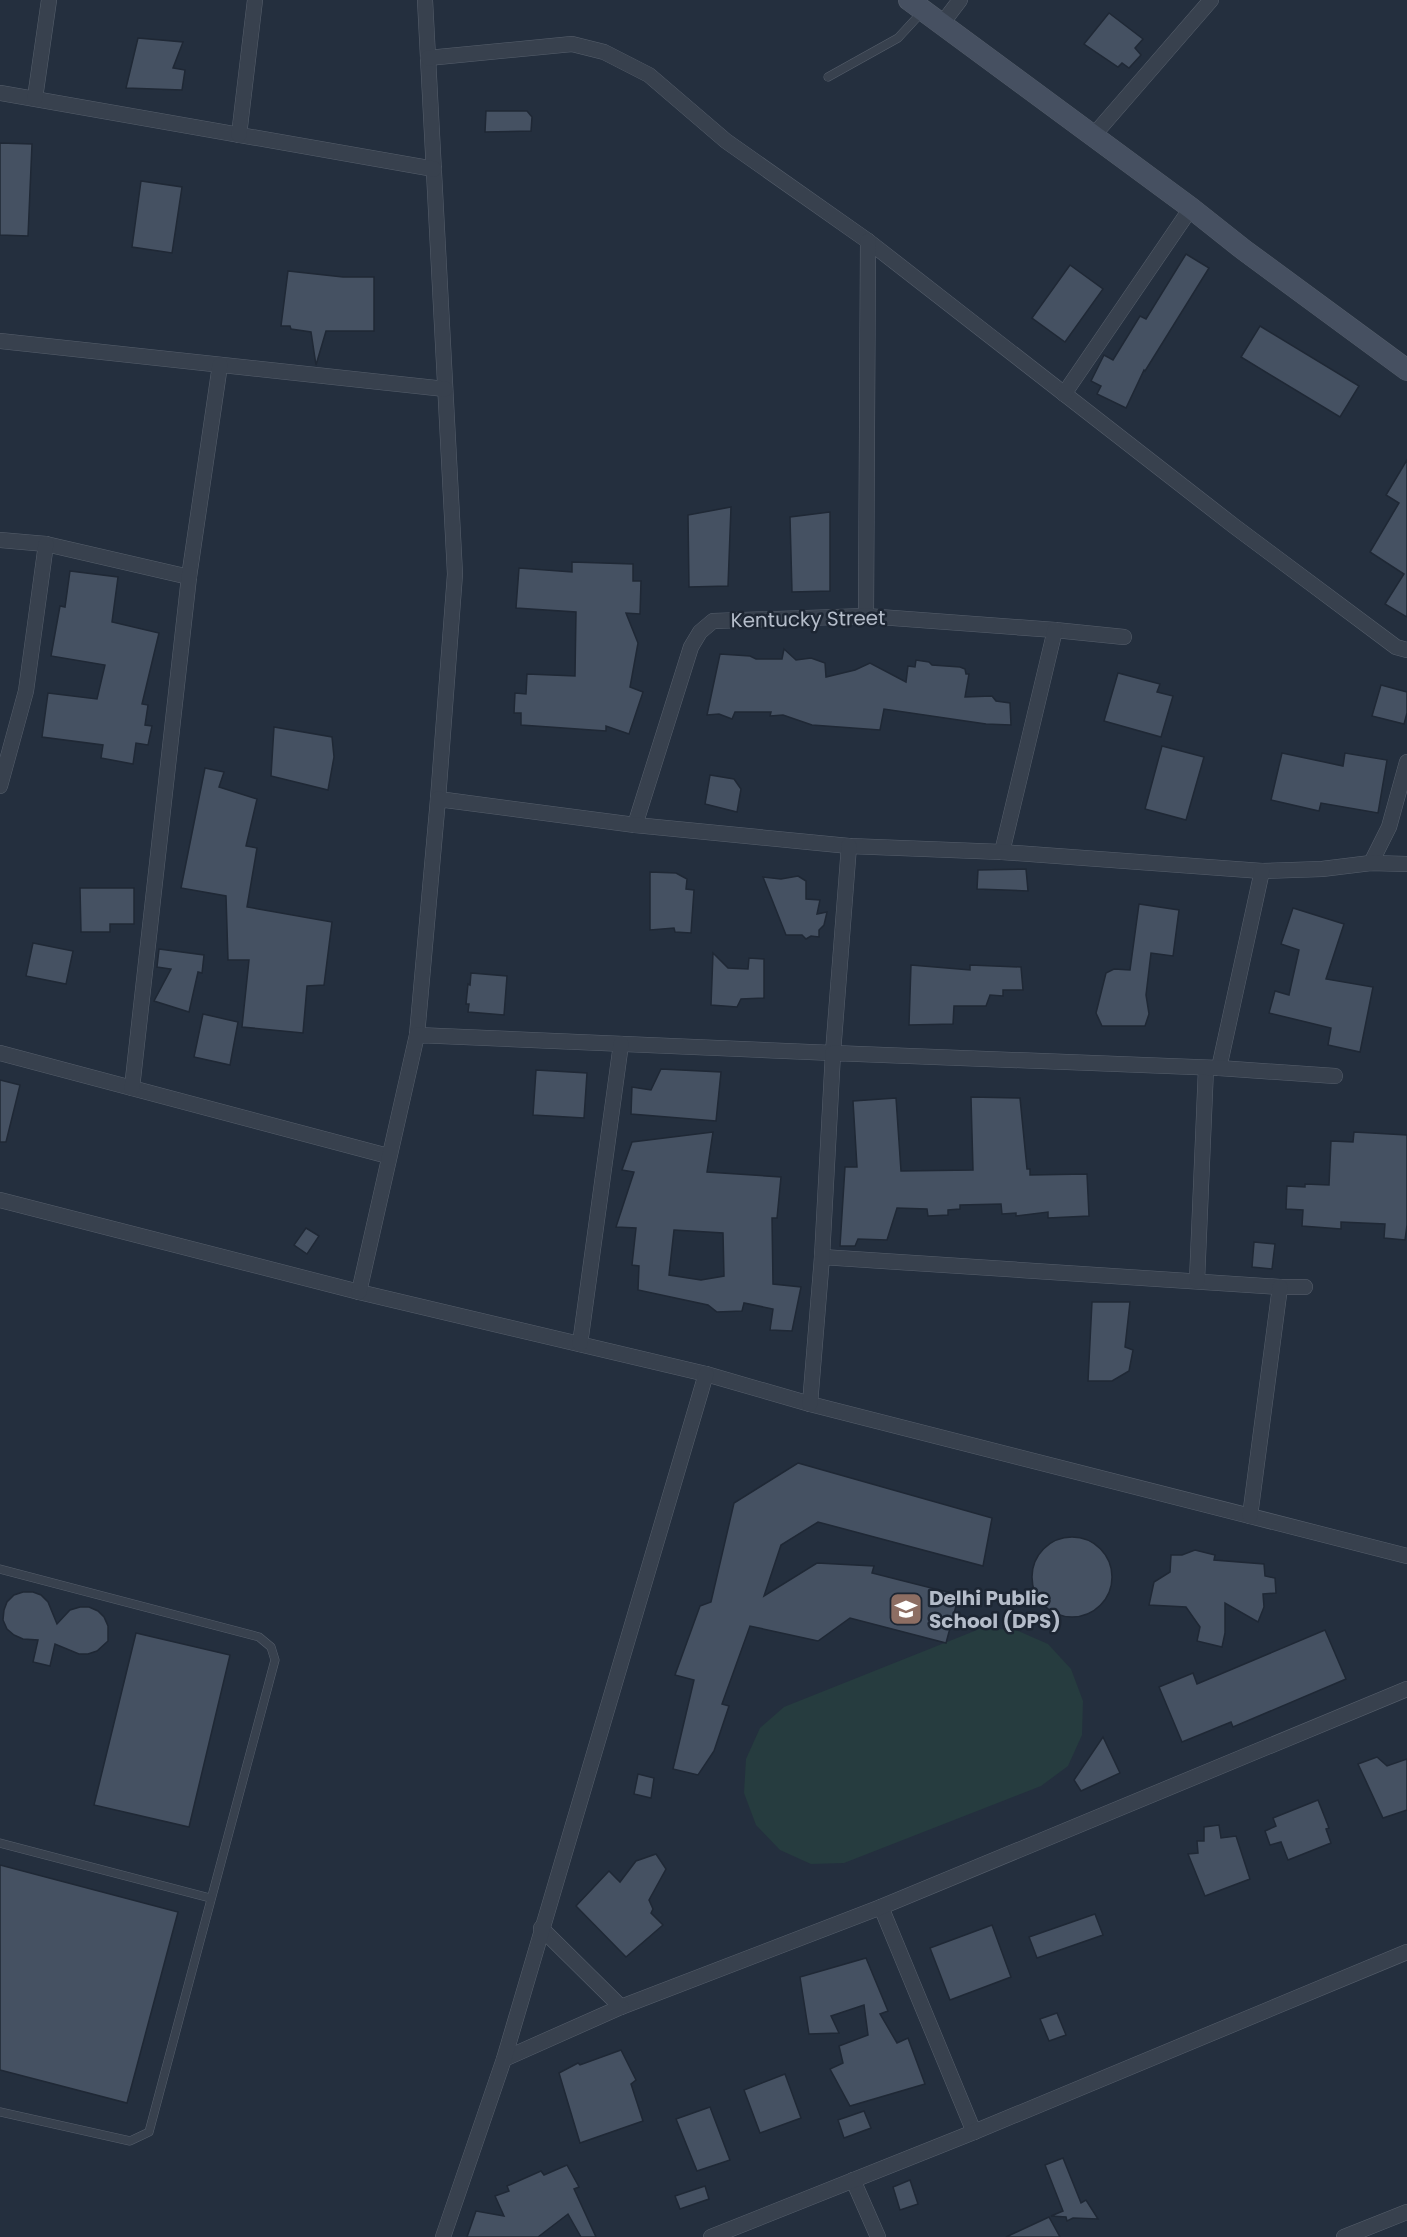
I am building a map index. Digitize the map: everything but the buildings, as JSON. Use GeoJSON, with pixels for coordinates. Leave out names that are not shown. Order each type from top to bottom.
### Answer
{"type":"FeatureCollection","features":[{"type":"Feature","properties":{"kind":"street"},"geometry":{"type":"LineString","coordinates":[[35,98],[49,0]]}},
{"type":"Feature","properties":{"kind":"street"},"geometry":{"type":"LineString","coordinates":[[239,135],[255,0]]}},
{"type":"Feature","properties":{"kind":"street"},"geometry":{"type":"LineString","coordinates":[[359,1292],[417,1035],[455,574],[425,0]]}},
{"type":"Feature","properties":{"kind":"street"},"geometry":{"type":"LineString","coordinates":[[941,26],[960,0]]}},
{"type":"Feature","properties":{"kind":"street"},"geometry":{"type":"LineString","coordinates":[[1093,136],[1211,0]]}},
{"type":"Feature","properties":{"kind":"street"},"geometry":{"type":"LineString","coordinates":[[916,5],[941,26],[1191,208],[1244,250],[1407,370]]}},
{"type":"Feature","properties":{"kind":"street"},"geometry":{"type":"LineString","coordinates":[[428,58],[572,44],[604,52],[649,75],[726,141],[868,241],[1263,548],[1396,647],[1407,650]]}},
{"type":"Feature","properties":{"kind":"street"},"geometry":{"type":"LineString","coordinates":[[0,93],[434,169]]}},
{"type":"Feature","properties":{"kind":"street"},"geometry":{"type":"LineString","coordinates":[[1064,394],[1191,208]]}},
{"type":"Feature","properties":{"kind":"street"},"geometry":{"type":"LineString","coordinates":[[866,616],[868,241]]}},
{"type":"Feature","properties":{"kind":"street"},"geometry":{"type":"LineString","coordinates":[[0,341],[445,389]]}},
{"type":"Feature","properties":{"kind":"street"},"geometry":{"type":"LineString","coordinates":[[132,1088],[189,577],[220,365]]}},
{"type":"Feature","properties":{"kind":"street"},"geometry":{"type":"LineString","coordinates":[[0,540],[46,544],[189,577]]}},
{"type":"Feature","properties":{"kind":"street"},"geometry":{"type":"LineString","coordinates":[[0,786],[26,691],[46,544]]}},
{"type":"Feature","properties":{"kind":"street","name":"Kentucky Street"},"geometry":{"type":"LineString","coordinates":[[635,825],[691,647],[713,621],[866,616],[1124,637]]}},
{"type":"Feature","properties":{"kind":"street"},"geometry":{"type":"LineString","coordinates":[[1002,852],[1055,630]]}},
{"type":"Feature","properties":{"kind":"street"},"geometry":{"type":"LineString","coordinates":[[1371,863],[1389,827],[1407,762]]}},
{"type":"Feature","properties":{"kind":"street"},"geometry":{"type":"LineString","coordinates":[[438,799],[635,825],[849,846],[1002,852],[1262,872],[1322,869],[1371,863],[1407,864]]}},
{"type":"Feature","properties":{"kind":"street"},"geometry":{"type":"LineString","coordinates":[[810,1404],[849,846]]}},
{"type":"Feature","properties":{"kind":"street"},"geometry":{"type":"LineString","coordinates":[[1197,1281],[1212,1068],[1262,872]]}},
{"type":"Feature","properties":{"kind":"street"},"geometry":{"type":"LineString","coordinates":[[417,1035],[1212,1068],[1335,1076]]}},
{"type":"Feature","properties":{"kind":"street"},"geometry":{"type":"LineString","coordinates":[[580,1344],[621,1044]]}},
{"type":"Feature","properties":{"kind":"street"},"geometry":{"type":"LineString","coordinates":[[0,1053],[388,1156]]}},
{"type":"Feature","properties":{"kind":"street"},"geometry":{"type":"LineString","coordinates":[[0,1200],[359,1292],[706,1374],[810,1404],[1407,1556]]}},
{"type":"Feature","properties":{"kind":"street"},"geometry":{"type":"LineString","coordinates":[[822,1257],[1305,1287]]}},
{"type":"Feature","properties":{"kind":"street"},"geometry":{"type":"LineString","coordinates":[[1250,1516],[1280,1287]]}},
{"type":"Feature","properties":{"kind":"street"},"geometry":{"type":"LineString","coordinates":[[443,2237],[504,2059],[706,1374]]}},
{"type":"Feature","properties":{"kind":"street"},"geometry":{"type":"LineString","coordinates":[[504,2059],[621,2007],[881,1907],[1407,1689]]}},
{"type":"Feature","properties":{"kind":"street"},"geometry":{"type":"LineString","coordinates":[[881,1907],[974,2132]]}},
{"type":"Feature","properties":{"kind":"street"},"geometry":{"type":"LineString","coordinates":[[541,1928],[621,2007]]}},
{"type":"Feature","properties":{"kind":"street"},"geometry":{"type":"LineString","coordinates":[[711,2237],[974,2132],[1407,1952]]}},
{"type":"Feature","properties":{"kind":"street"},"geometry":{"type":"LineString","coordinates":[[853,2180],[878,2237]]}},
{"type":"Feature","properties":{"kind":"street"},"geometry":{"type":"LineString","coordinates":[[1344,2237],[1369,2232],[1407,2212]]}},
{"type":"Feature","properties":{"kind":"lane"},"geometry":{"type":"LineString","coordinates":[[828,77],[898,38],[916,5]]}},
{"type":"Feature","properties":{"kind":"lane"},"geometry":{"type":"LineString","coordinates":[[0,1569],[259,1637],[271,1647],[275,1660],[149,2132],[130,2141],[0,2112]]}},
{"type":"Feature","properties":{"kind":"lane"},"geometry":{"type":"LineString","coordinates":[[0,1843],[210,1898]]}},
{"type":"Feature","properties":{"kind":"green space"},"geometry":{"type":"Polygon","coordinates":[[[982,1628],[1016,1630],[1048,1644],[1071,1669],[1083,1701],[1082,1735],[1068,1766],[1041,1786],[844,1863],[811,1864],[780,1850],[756,1825],[744,1793],[746,1759],[760,1728],[784,1707],[982,1628]]]}},
{"type":"Feature","properties":{"kind":"place","name":"Delhi Public School (DPS)"},"geometry":{"type":"Point","coordinates":[906,1609]}}]}
